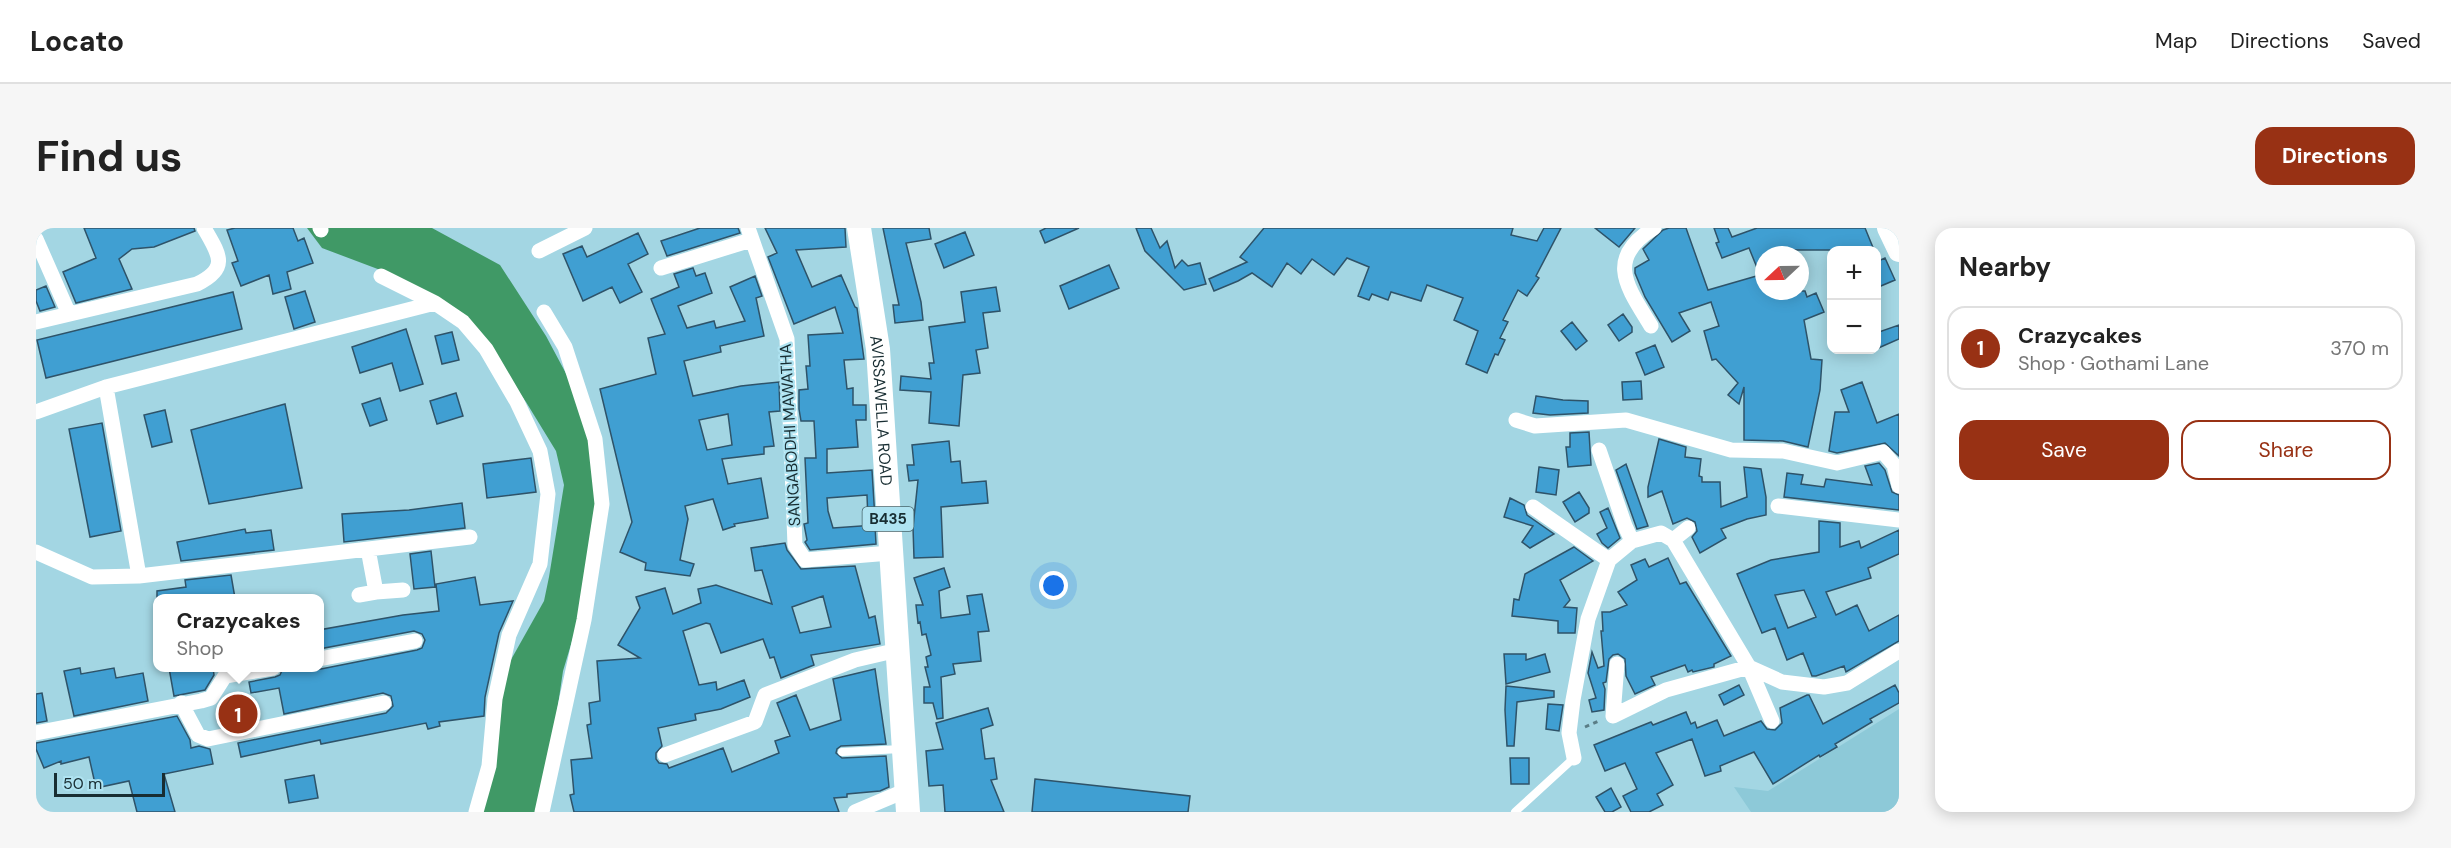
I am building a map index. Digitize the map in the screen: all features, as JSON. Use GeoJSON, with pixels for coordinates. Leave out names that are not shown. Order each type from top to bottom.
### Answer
{"type":"FeatureCollection","features":[{"type":"Feature","properties":{"kind":"main road","name":"AVISSAWELLA ROAD"},"geometry":{"type":"LineString","coordinates":[[859,228],[878,349],[908,801]]}},
{"type":"Feature","properties":{"kind":"street"},"geometry":{"type":"LineString","coordinates":[[36,322],[197,284],[213,276],[219,265],[218,252],[204,228]]}},
{"type":"Feature","properties":{"kind":"street"},"geometry":{"type":"LineString","coordinates":[[539,251],[585,228]]}},
{"type":"Feature","properties":{"kind":"street"},"geometry":{"type":"LineString","coordinates":[[1651,326],[1626,284],[1625,260],[1637,238],[1654,228]]}},
{"type":"Feature","properties":{"kind":"street"},"geometry":{"type":"LineString","coordinates":[[1888,228],[1899,251]]}},
{"type":"Feature","properties":{"kind":"street"},"geometry":{"type":"LineString","coordinates":[[661,268],[749,234]]}},
{"type":"Feature","properties":{"kind":"street","name":"SANGABODHI MAWATHA"},"geometry":{"type":"LineString","coordinates":[[749,234],[787,339],[795,545],[805,560],[890,553]]}},
{"type":"Feature","properties":{"kind":"street"},"geometry":{"type":"LineString","coordinates":[[36,239],[69,314]]}},
{"type":"Feature","properties":{"kind":"street"},"geometry":{"type":"LineString","coordinates":[[381,276],[435,303],[463,322],[486,349],[517,402],[540,451],[548,494],[540,564],[508,634],[495,699],[489,766],[476,812]]}},
{"type":"Feature","properties":{"kind":"street"},"geometry":{"type":"LineString","coordinates":[[36,412],[106,387],[435,303]]}},
{"type":"Feature","properties":{"kind":"street"},"geometry":{"type":"LineString","coordinates":[[542,812],[584,620],[602,504],[595,439],[565,347],[544,312]]}},
{"type":"Feature","properties":{"kind":"street"},"geometry":{"type":"LineString","coordinates":[[106,387],[139,576]]}},
{"type":"Feature","properties":{"kind":"street"},"geometry":{"type":"LineString","coordinates":[[1516,420],[1535,426],[1626,420],[1731,450],[1783,451],[1837,463],[1883,452],[1894,465],[1899,486]]}},
{"type":"Feature","properties":{"kind":"street"},"geometry":{"type":"LineString","coordinates":[[1599,450],[1632,541]]}},
{"type":"Feature","properties":{"kind":"street"},"geometry":{"type":"LineString","coordinates":[[1778,506],[1899,520]]}},
{"type":"Feature","properties":{"kind":"street"},"geometry":{"type":"LineString","coordinates":[[1533,507],[1610,560]]}},
{"type":"Feature","properties":{"kind":"street"},"geometry":{"type":"LineString","coordinates":[[1673,540],[1688,528]]}},
{"type":"Feature","properties":{"kind":"street"},"geometry":{"type":"LineString","coordinates":[[1574,758],[1569,733],[1588,619],[1610,560],[1632,541],[1661,533],[1673,540],[1749,667],[1772,721]]}},
{"type":"Feature","properties":{"kind":"street"},"geometry":{"type":"LineString","coordinates":[[36,552],[92,577],[139,576],[470,537]]}},
{"type":"Feature","properties":{"kind":"street"},"geometry":{"type":"LineString","coordinates":[[368,549],[376,592]]}},
{"type":"Feature","properties":{"kind":"street"},"geometry":{"type":"LineString","coordinates":[[359,595],[403,590]]}},
{"type":"Feature","properties":{"kind":"street"},"geometry":{"type":"LineString","coordinates":[[324,658],[415,641]]}},
{"type":"Feature","properties":{"kind":"street"},"geometry":{"type":"LineString","coordinates":[[665,755],[755,722],[765,695],[855,660],[898,650]]}},
{"type":"Feature","properties":{"kind":"street"},"geometry":{"type":"LineString","coordinates":[[1612,716],[1666,690],[1749,667],[1782,682],[1824,687],[1847,683],[1899,651]]}},
{"type":"Feature","properties":{"kind":"street"},"geometry":{"type":"LineString","coordinates":[[1612,716],[1617,664]]}},
{"type":"Feature","properties":{"kind":"street"},"geometry":{"type":"LineString","coordinates":[[36,733],[211,698],[225,676],[249,672]]}},
{"type":"Feature","properties":{"kind":"street"},"geometry":{"type":"LineString","coordinates":[[181,704],[198,735],[207,739],[384,703]]}},
{"type":"Feature","properties":{"kind":"street"},"geometry":{"type":"LineString","coordinates":[[855,812],[908,801]]}},
{"type":"Feature","properties":{"kind":"lane"},"geometry":{"type":"LineString","coordinates":[[842,752],[904,748]]}},
{"type":"Feature","properties":{"kind":"lane"},"geometry":{"type":"LineString","coordinates":[[1515,812],[1574,758]]}},
{"type":"Feature","properties":{"kind":"path"},"geometry":{"type":"LineString","coordinates":[[1569,733],[1612,716]]}},
{"type":"Feature","properties":{"kind":"shaded area"},"geometry":{"type":"Polygon","coordinates":[[[307,228],[432,228],[500,265],[546,336],[578,396],[596,475],[594,540],[582,608],[563,671],[551,753],[536,812],[481,812],[504,672],[544,601],[549,577],[564,485],[556,451],[526,402],[463,316],[383,271],[322,248],[307,228]]]}},
{"type":"Feature","properties":{"kind":"shaded area"},"geometry":{"type":"Polygon","coordinates":[[[1899,709],[1899,812],[1751,812],[1734,787],[1768,791],[1899,709]]]}},
{"type":"Feature","properties":{"kind":"building"},"geometry":{"type":"Polygon","coordinates":[[[84,228],[194,228],[195,231],[154,247],[132,249],[119,259],[132,289],[76,303],[63,272],[96,258],[84,228]]]}},
{"type":"Feature","properties":{"kind":"building"},"geometry":{"type":"Polygon","coordinates":[[[293,228],[298,241],[304,238],[313,263],[287,272],[291,289],[273,294],[269,275],[241,286],[232,263],[238,261],[227,230],[293,228]]]}},
{"type":"Feature","properties":{"kind":"building"},"geometry":{"type":"Polygon","coordinates":[[[700,228],[738,228],[740,233],[667,256],[661,241],[700,228]]]}},
{"type":"Feature","properties":{"kind":"building"},"geometry":{"type":"Polygon","coordinates":[[[765,228],[845,228],[846,247],[796,250],[812,287],[841,275],[857,308],[864,359],[844,360],[847,389],[853,388],[853,405],[866,405],[866,420],[856,420],[858,447],[827,449],[827,473],[872,470],[875,519],[868,520],[867,495],[827,498],[828,511],[833,528],[875,525],[876,544],[810,550],[805,542],[807,540],[804,524],[808,523],[805,458],[816,458],[814,421],[801,421],[799,409],[799,390],[808,389],[806,366],[810,366],[808,335],[843,333],[835,307],[794,324],[768,257],[777,253],[765,228]]]}},
{"type":"Feature","properties":{"kind":"building"},"geometry":{"type":"Polygon","coordinates":[[[883,228],[929,228],[931,239],[906,243],[921,302],[923,320],[895,323],[893,305],[899,305],[883,228]]]}},
{"type":"Feature","properties":{"kind":"building"},"geometry":{"type":"Polygon","coordinates":[[[1046,228],[1079,228],[1045,243],[1040,231],[1046,228]]]}},
{"type":"Feature","properties":{"kind":"building"},"geometry":{"type":"Polygon","coordinates":[[[1136,228],[1151,228],[1160,248],[1167,241],[1175,268],[1182,260],[1188,266],[1200,263],[1206,284],[1184,290],[1145,251],[1136,228]]]}},
{"type":"Feature","properties":{"kind":"building"},"geometry":{"type":"Polygon","coordinates":[[[1264,228],[1513,228],[1511,235],[1537,241],[1544,228],[1561,228],[1536,276],[1539,278],[1527,296],[1518,290],[1503,320],[1508,322],[1500,338],[1505,340],[1498,355],[1495,354],[1487,373],[1466,364],[1478,331],[1454,320],[1463,298],[1427,285],[1421,301],[1391,292],[1388,300],[1372,294],[1369,300],[1358,296],[1369,267],[1347,258],[1334,275],[1312,259],[1301,274],[1287,263],[1272,287],[1252,273],[1214,291],[1209,279],[1247,262],[1240,257],[1264,228]]]}},
{"type":"Feature","properties":{"kind":"building"},"geometry":{"type":"Polygon","coordinates":[[[1595,228],[1635,228],[1619,247],[1595,228]]]}},
{"type":"Feature","properties":{"kind":"building"},"geometry":{"type":"Polygon","coordinates":[[[1686,228],[1708,290],[1755,276],[1755,300],[1809,300],[1809,296],[1816,293],[1824,312],[1804,320],[1811,359],[1822,360],[1820,390],[1808,447],[1783,441],[1744,440],[1744,387],[1739,404],[1728,395],[1738,383],[1716,359],[1712,360],[1704,331],[1719,326],[1711,302],[1679,313],[1690,331],[1672,342],[1645,297],[1635,273],[1635,268],[1649,260],[1643,249],[1663,230],[1686,228]]]}},
{"type":"Feature","properties":{"kind":"building"},"geometry":{"type":"Polygon","coordinates":[[[1714,228],[1728,228],[1732,237],[1757,228],[1865,228],[1872,246],[1827,246],[1827,250],[1809,250],[1809,246],[1755,246],[1755,263],[1749,248],[1722,258],[1716,243],[1719,242],[1714,228]]]}},
{"type":"Feature","properties":{"kind":"building"},"geometry":{"type":"Polygon","coordinates":[[[965,232],[974,255],[944,268],[935,244],[965,232]]]}},
{"type":"Feature","properties":{"kind":"building"},"geometry":{"type":"Polygon","coordinates":[[[638,233],[648,254],[628,264],[642,292],[620,303],[612,287],[583,301],[563,254],[582,246],[587,257],[638,233]]]}},
{"type":"Feature","properties":{"kind":"building"},"geometry":{"type":"Polygon","coordinates":[[[1885,258],[1895,280],[1881,286],[1881,260],[1885,258]]]}},
{"type":"Feature","properties":{"kind":"building"},"geometry":{"type":"Polygon","coordinates":[[[1109,265],[1119,288],[1069,309],[1060,286],[1109,265]]]}},
{"type":"Feature","properties":{"kind":"building"},"geometry":{"type":"Polygon","coordinates":[[[693,268],[696,276],[705,273],[712,293],[678,306],[687,328],[714,321],[716,328],[745,321],[730,287],[755,276],[762,296],[756,298],[764,336],[720,346],[721,352],[684,361],[693,396],[741,386],[779,382],[780,411],[769,412],[774,446],[764,447],[764,454],[722,459],[728,484],[761,478],[768,518],[734,524],[735,526],[723,530],[713,499],[685,506],[688,519],[680,560],[694,564],[690,576],[645,570],[646,563],[620,552],[632,522],[600,389],[656,374],[648,338],[665,334],[651,299],[679,287],[674,274],[693,268]],[[728,414],[699,420],[707,450],[732,445],[728,414]]]}},
{"type":"Feature","properties":{"kind":"building"},"geometry":{"type":"Polygon","coordinates":[[[46,286],[55,307],[40,311],[36,301],[36,290],[46,286]]]}},
{"type":"Feature","properties":{"kind":"building"},"geometry":{"type":"Polygon","coordinates":[[[996,287],[1000,311],[983,313],[988,348],[976,350],[980,373],[963,375],[959,426],[929,423],[931,392],[900,390],[901,376],[931,379],[929,363],[934,363],[929,327],[965,322],[961,292],[996,287]]]}},
{"type":"Feature","properties":{"kind":"building"},"geometry":{"type":"Polygon","coordinates":[[[305,291],[315,322],[294,329],[285,297],[305,291]]]}},
{"type":"Feature","properties":{"kind":"building"},"geometry":{"type":"Polygon","coordinates":[[[233,292],[242,329],[46,378],[37,340],[233,292]]]}},
{"type":"Feature","properties":{"kind":"building"},"geometry":{"type":"Polygon","coordinates":[[[1623,314],[1632,327],[1632,332],[1619,341],[1608,325],[1623,314]]]}},
{"type":"Feature","properties":{"kind":"building"},"geometry":{"type":"Polygon","coordinates":[[[1572,322],[1587,341],[1576,350],[1561,331],[1572,322]]]}},
{"type":"Feature","properties":{"kind":"building"},"geometry":{"type":"Polygon","coordinates":[[[1899,325],[1899,339],[1881,347],[1881,331],[1899,325]]]}},
{"type":"Feature","properties":{"kind":"building"},"geometry":{"type":"Polygon","coordinates":[[[406,329],[423,384],[400,391],[392,363],[360,373],[352,347],[406,329]]]}},
{"type":"Feature","properties":{"kind":"building"},"geometry":{"type":"Polygon","coordinates":[[[452,332],[459,360],[442,364],[435,336],[452,332]]]}},
{"type":"Feature","properties":{"kind":"building"},"geometry":{"type":"Polygon","coordinates":[[[1655,345],[1664,367],[1645,375],[1636,353],[1655,345]]]}},
{"type":"Feature","properties":{"kind":"building"},"geometry":{"type":"Polygon","coordinates":[[[1641,381],[1642,399],[1623,400],[1622,382],[1641,381]]]}},
{"type":"Feature","properties":{"kind":"building"},"geometry":{"type":"Polygon","coordinates":[[[1862,382],[1877,423],[1899,414],[1899,456],[1885,443],[1837,453],[1829,451],[1835,412],[1849,412],[1841,390],[1862,382]]]}},
{"type":"Feature","properties":{"kind":"building"},"geometry":{"type":"Polygon","coordinates":[[[456,393],[463,416],[437,424],[430,401],[456,393]]]}},
{"type":"Feature","properties":{"kind":"building"},"geometry":{"type":"Polygon","coordinates":[[[1536,396],[1588,401],[1588,413],[1550,415],[1533,413],[1536,396]]]}},
{"type":"Feature","properties":{"kind":"building"},"geometry":{"type":"Polygon","coordinates":[[[380,398],[387,420],[370,426],[362,404],[380,398]]]}},
{"type":"Feature","properties":{"kind":"building"},"geometry":{"type":"Polygon","coordinates":[[[285,404],[302,488],[209,504],[191,430],[285,404]]]}},
{"type":"Feature","properties":{"kind":"building"},"geometry":{"type":"Polygon","coordinates":[[[165,410],[172,442],[152,447],[144,415],[165,410]]]}},
{"type":"Feature","properties":{"kind":"building"},"geometry":{"type":"Polygon","coordinates":[[[102,423],[121,531],[90,537],[69,429],[102,423]]]}},
{"type":"Feature","properties":{"kind":"building"},"geometry":{"type":"Polygon","coordinates":[[[1589,432],[1591,465],[1568,467],[1566,447],[1570,447],[1570,433],[1589,432]]]}},
{"type":"Feature","properties":{"kind":"building"},"geometry":{"type":"Polygon","coordinates":[[[1659,439],[1686,447],[1685,457],[1701,459],[1699,476],[1702,477],[1702,482],[1720,482],[1721,507],[1747,497],[1744,467],[1761,469],[1766,497],[1766,515],[1747,519],[1721,529],[1726,538],[1700,553],[1692,537],[1697,531],[1695,522],[1687,518],[1673,524],[1662,491],[1648,497],[1648,487],[1659,439]]]}},
{"type":"Feature","properties":{"kind":"building"},"geometry":{"type":"Polygon","coordinates":[[[949,441],[951,462],[960,461],[962,483],[986,481],[988,503],[941,507],[943,557],[914,558],[913,527],[918,480],[909,481],[907,465],[914,465],[912,445],[949,441]]]}},
{"type":"Feature","properties":{"kind":"building"},"geometry":{"type":"Polygon","coordinates":[[[531,458],[536,492],[487,498],[483,464],[531,458]]]}},
{"type":"Feature","properties":{"kind":"building"},"geometry":{"type":"Polygon","coordinates":[[[1879,463],[1885,470],[1892,492],[1899,495],[1899,510],[1784,497],[1787,473],[1803,475],[1801,484],[1824,487],[1826,479],[1872,485],[1865,466],[1879,463]]]}},
{"type":"Feature","properties":{"kind":"building"},"geometry":{"type":"Polygon","coordinates":[[[1626,464],[1648,526],[1637,529],[1616,470],[1626,464]]]}},
{"type":"Feature","properties":{"kind":"building"},"geometry":{"type":"Polygon","coordinates":[[[1539,467],[1559,470],[1556,495],[1536,492],[1539,467]]]}},
{"type":"Feature","properties":{"kind":"building"},"geometry":{"type":"Polygon","coordinates":[[[1579,492],[1589,508],[1589,513],[1575,522],[1563,502],[1579,492]]]}},
{"type":"Feature","properties":{"kind":"building"},"geometry":{"type":"Polygon","coordinates":[[[1510,498],[1524,505],[1527,515],[1554,534],[1530,548],[1522,542],[1533,526],[1504,517],[1510,498]]]}},
{"type":"Feature","properties":{"kind":"building"},"geometry":{"type":"Polygon","coordinates":[[[462,503],[465,528],[344,542],[342,514],[409,510],[462,503]]]}},
{"type":"Feature","properties":{"kind":"building"},"geometry":{"type":"Polygon","coordinates":[[[1608,508],[1620,538],[1608,548],[1597,534],[1607,528],[1600,512],[1608,508]]]}},
{"type":"Feature","properties":{"kind":"building"},"geometry":{"type":"Polygon","coordinates":[[[1819,521],[1840,523],[1840,547],[1859,541],[1861,548],[1899,530],[1899,554],[1868,568],[1871,578],[1826,592],[1836,615],[1857,605],[1869,631],[1899,615],[1899,641],[1846,672],[1844,666],[1812,676],[1803,653],[1787,660],[1775,628],[1762,633],[1737,574],[1771,560],[1819,552],[1819,521]],[[1804,590],[1775,595],[1788,628],[1816,617],[1804,590]]]}},
{"type":"Feature","properties":{"kind":"building"},"geometry":{"type":"Polygon","coordinates":[[[245,529],[246,533],[271,530],[274,550],[181,561],[177,542],[245,529]]]}},
{"type":"Feature","properties":{"kind":"building"},"geometry":{"type":"Polygon","coordinates":[[[785,543],[787,550],[801,569],[855,566],[869,618],[875,616],[880,644],[811,655],[814,665],[781,678],[774,657],[770,658],[763,639],[721,653],[710,624],[706,623],[683,631],[699,685],[716,682],[717,690],[744,680],[750,697],[721,709],[695,714],[696,720],[658,728],[662,746],[656,753],[656,759],[659,763],[667,764],[669,768],[723,748],[732,772],[779,753],[775,741],[790,736],[777,703],[796,695],[810,730],[841,720],[833,679],[875,669],[886,744],[841,746],[836,753],[842,758],[886,756],[889,787],[880,791],[847,794],[847,797],[834,798],[839,812],[574,812],[570,795],[574,794],[571,760],[592,758],[587,725],[591,724],[589,703],[600,701],[597,661],[640,658],[618,645],[640,608],[636,597],[665,588],[673,614],[701,603],[698,589],[716,585],[772,604],[762,570],[755,571],[751,548],[785,543]],[[823,596],[792,607],[800,633],[831,627],[823,596]]]}},
{"type":"Feature","properties":{"kind":"building"},"geometry":{"type":"Polygon","coordinates":[[[1574,547],[1593,561],[1560,580],[1570,600],[1564,607],[1577,608],[1575,633],[1558,633],[1558,621],[1512,616],[1514,599],[1519,600],[1525,574],[1574,547]]]}},
{"type":"Feature","properties":{"kind":"building"},"geometry":{"type":"Polygon","coordinates":[[[431,551],[435,587],[414,589],[410,554],[431,551]]]}},
{"type":"Feature","properties":{"kind":"building"},"geometry":{"type":"Polygon","coordinates":[[[1668,558],[1680,584],[1686,582],[1731,656],[1714,664],[1714,667],[1688,672],[1685,665],[1651,677],[1655,685],[1635,694],[1626,676],[1625,659],[1618,654],[1613,655],[1609,659],[1606,682],[1603,683],[1604,710],[1592,712],[1589,700],[1596,698],[1588,673],[1592,652],[1598,668],[1604,666],[1602,612],[1610,612],[1627,605],[1618,592],[1637,580],[1631,565],[1645,559],[1649,567],[1668,558]]]}},
{"type":"Feature","properties":{"kind":"building"},"geometry":{"type":"Polygon","coordinates":[[[944,568],[950,587],[939,591],[941,618],[970,614],[967,596],[982,594],[989,631],[978,632],[981,661],[953,664],[955,674],[941,677],[943,718],[937,719],[933,703],[924,703],[924,687],[930,687],[925,667],[928,667],[926,657],[931,655],[926,634],[922,635],[920,622],[918,623],[916,605],[923,605],[914,578],[944,568]]]}},
{"type":"Feature","properties":{"kind":"building"},"geometry":{"type":"Polygon","coordinates":[[[231,575],[234,594],[157,594],[157,591],[186,587],[185,580],[231,575]]]}},
{"type":"Feature","properties":{"kind":"building"},"geometry":{"type":"Polygon","coordinates":[[[475,577],[480,605],[513,601],[499,633],[485,697],[484,716],[439,722],[440,726],[428,729],[426,723],[321,744],[320,740],[241,757],[238,743],[386,713],[393,706],[391,696],[383,693],[284,714],[279,688],[251,693],[249,682],[275,677],[281,672],[324,672],[324,668],[422,648],[425,640],[422,634],[414,631],[324,648],[324,629],[439,611],[436,584],[475,577]]]}},
{"type":"Feature","properties":{"kind":"building"},"geometry":{"type":"Polygon","coordinates":[[[1504,654],[1526,654],[1526,660],[1545,654],[1550,672],[1506,684],[1504,654]]]}},
{"type":"Feature","properties":{"kind":"building"},"geometry":{"type":"Polygon","coordinates":[[[80,668],[81,674],[114,668],[116,678],[143,673],[148,701],[74,716],[64,671],[80,668]]]}},
{"type":"Feature","properties":{"kind":"building"},"geometry":{"type":"Polygon","coordinates":[[[170,672],[214,672],[205,690],[174,696],[170,672]]]}},
{"type":"Feature","properties":{"kind":"building"},"geometry":{"type":"Polygon","coordinates":[[[1739,685],[1744,695],[1724,705],[1719,695],[1739,685]]]}},
{"type":"Feature","properties":{"kind":"building"},"geometry":{"type":"Polygon","coordinates":[[[1895,685],[1899,693],[1899,703],[1870,719],[1872,722],[1835,744],[1837,747],[1820,757],[1819,755],[1773,784],[1754,752],[1720,766],[1721,771],[1705,776],[1692,739],[1656,753],[1673,785],[1657,794],[1663,805],[1649,812],[1631,812],[1623,796],[1637,789],[1625,763],[1605,771],[1594,745],[1651,722],[1653,725],[1686,712],[1691,724],[1695,722],[1697,728],[1717,720],[1724,736],[1761,721],[1767,729],[1775,730],[1782,723],[1780,708],[1807,695],[1823,724],[1895,685]]]}},
{"type":"Feature","properties":{"kind":"building"},"geometry":{"type":"Polygon","coordinates":[[[1506,686],[1554,691],[1554,697],[1517,702],[1514,746],[1507,746],[1506,686]]]}},
{"type":"Feature","properties":{"kind":"building"},"geometry":{"type":"Polygon","coordinates":[[[42,693],[47,721],[36,723],[36,694],[42,693]]]}},
{"type":"Feature","properties":{"kind":"building"},"geometry":{"type":"Polygon","coordinates":[[[249,700],[253,720],[233,724],[229,704],[249,700]]]}},
{"type":"Feature","properties":{"kind":"building"},"geometry":{"type":"Polygon","coordinates":[[[1548,704],[1563,705],[1559,731],[1546,729],[1548,704]]]}},
{"type":"Feature","properties":{"kind":"building"},"geometry":{"type":"Polygon","coordinates":[[[988,708],[993,725],[981,729],[985,759],[994,758],[997,779],[991,780],[1004,812],[945,812],[943,785],[929,786],[926,751],[943,749],[936,723],[988,708]]]}},
{"type":"Feature","properties":{"kind":"building"},"geometry":{"type":"Polygon","coordinates":[[[177,716],[190,740],[191,748],[199,746],[210,749],[213,764],[164,774],[175,812],[137,812],[129,781],[96,788],[89,757],[61,764],[61,761],[44,768],[36,749],[36,743],[177,716]]]}},
{"type":"Feature","properties":{"kind":"building"},"geometry":{"type":"Polygon","coordinates":[[[1510,758],[1529,758],[1529,784],[1511,784],[1510,758]]]}},
{"type":"Feature","properties":{"kind":"building"},"geometry":{"type":"Polygon","coordinates":[[[314,775],[318,798],[289,803],[285,780],[314,775]]]}},
{"type":"Feature","properties":{"kind":"building"},"geometry":{"type":"Polygon","coordinates":[[[1035,779],[1190,796],[1188,812],[1032,812],[1035,779]]]}},
{"type":"Feature","properties":{"kind":"building"},"geometry":{"type":"Polygon","coordinates":[[[1611,788],[1621,807],[1612,812],[1605,812],[1596,797],[1611,788]]]}},
{"type":"Feature","properties":{"kind":"place","name":"Crazycakes"},"geometry":{"type":"Point","coordinates":[238,714]}}]}
